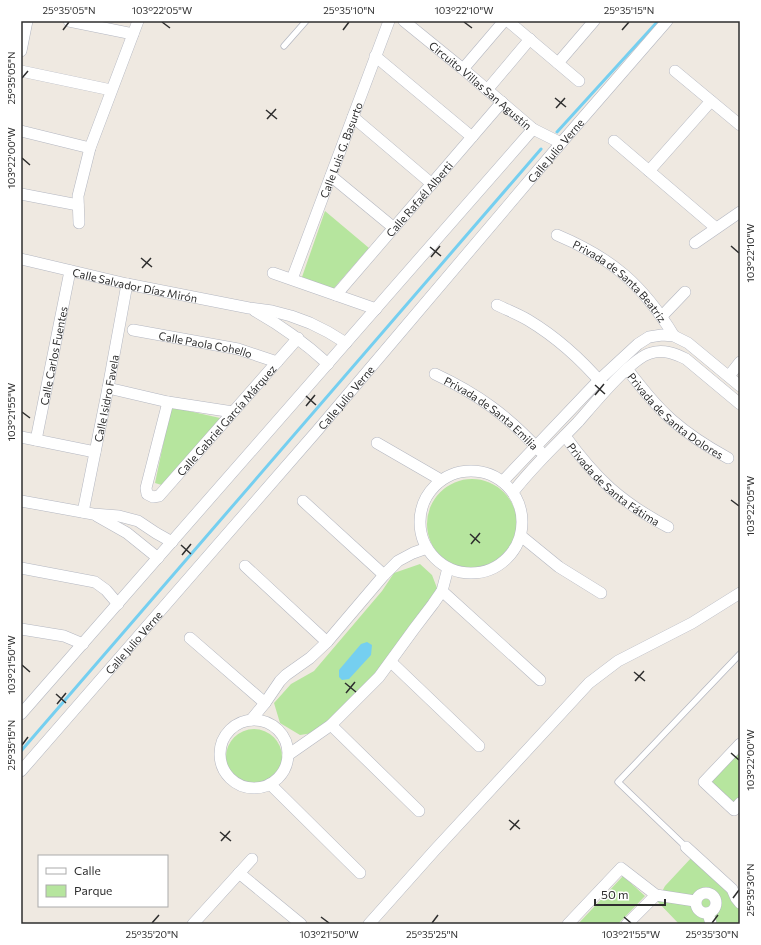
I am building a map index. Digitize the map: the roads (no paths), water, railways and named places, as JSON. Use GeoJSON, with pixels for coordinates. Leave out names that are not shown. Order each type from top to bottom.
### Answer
{"type":"FeatureCollection","features":[{"type":"Feature","properties":{"kind":"street"},"geometry":{"type":"LineString","coordinates":[[21,50],[27,21]]}},
{"type":"Feature","properties":{"kind":"street"},"geometry":{"type":"LineString","coordinates":[[69,21],[133,34]]}},
{"type":"Feature","properties":{"kind":"street"},"geometry":{"type":"LineString","coordinates":[[79,224],[78,196],[90,148],[138,21]]}},
{"type":"Feature","properties":{"kind":"street","name":"Calle Luis G. Basurto"},"geometry":{"type":"LineString","coordinates":[[292,279],[389,21]]}},
{"type":"Feature","properties":{"kind":"street","name":"Circuito Villas San Agustín"},"geometry":{"type":"LineString","coordinates":[[404,21],[533,129],[561,143]]}},
{"type":"Feature","properties":{"kind":"street"},"geometry":{"type":"LineString","coordinates":[[463,69],[504,21]]}},
{"type":"Feature","properties":{"kind":"street"},"geometry":{"type":"LineString","coordinates":[[508,21],[579,81]]}},
{"type":"Feature","properties":{"kind":"street"},"geometry":{"type":"LineString","coordinates":[[558,63],[594,21]]}},
{"type":"Feature","properties":{"kind":"street","name":"Calle Julio Verne"},"geometry":{"type":"LineString","coordinates":[[21,771],[316,432],[561,143],[667,21]]}},
{"type":"Feature","properties":{"kind":"street"},"geometry":{"type":"LineString","coordinates":[[487,90],[530,39]]}},
{"type":"Feature","properties":{"kind":"street"},"geometry":{"type":"LineString","coordinates":[[375,56],[472,137]]}},
{"type":"Feature","properties":{"kind":"street"},"geometry":{"type":"LineString","coordinates":[[21,71],[112,90]]}},
{"type":"Feature","properties":{"kind":"street"},"geometry":{"type":"LineString","coordinates":[[675,71],[740,125]]}},
{"type":"Feature","properties":{"kind":"street"},"geometry":{"type":"LineString","coordinates":[[649,171],[711,101]]}},
{"type":"Feature","properties":{"kind":"street","name":"Calle Rafaél Alberti"},"geometry":{"type":"LineString","coordinates":[[336,295],[502,102]]}},
{"type":"Feature","properties":{"kind":"street"},"geometry":{"type":"LineString","coordinates":[[353,117],[432,184]]}},
{"type":"Feature","properties":{"kind":"street"},"geometry":{"type":"LineString","coordinates":[[21,714],[84,644],[533,129]]}},
{"type":"Feature","properties":{"kind":"street"},"geometry":{"type":"LineString","coordinates":[[21,131],[90,148]]}},
{"type":"Feature","properties":{"kind":"street"},"geometry":{"type":"LineString","coordinates":[[614,141],[716,228]]}},
{"type":"Feature","properties":{"kind":"street"},"geometry":{"type":"LineString","coordinates":[[331,176],[394,228]]}},
{"type":"Feature","properties":{"kind":"street"},"geometry":{"type":"LineString","coordinates":[[21,194],[78,204]]}},
{"type":"Feature","properties":{"kind":"street"},"geometry":{"type":"LineString","coordinates":[[695,243],[740,212]]}},
{"type":"Feature","properties":{"kind":"street","name":"Privada de Santa Beatriz"},"geometry":{"type":"LineString","coordinates":[[557,234],[598,254],[616,267],[648,298],[662,316],[674,336]]}},
{"type":"Feature","properties":{"kind":"street","name":"Calle Salvador Díaz Mirón"},"geometry":{"type":"LineString","coordinates":[[21,259],[128,284],[249,308],[272,311],[310,323],[346,343]]}},
{"type":"Feature","properties":{"kind":"street","name":"Calle Carlos Fuentes"},"geometry":{"type":"LineString","coordinates":[[36,440],[70,271]]}},
{"type":"Feature","properties":{"kind":"street"},"geometry":{"type":"LineString","coordinates":[[273,272],[376,309]]}},
{"type":"Feature","properties":{"kind":"street","name":"Calle Isidro Favela"},"geometry":{"type":"LineString","coordinates":[[88,513],[95,452],[128,284]]}},
{"type":"Feature","properties":{"kind":"street"},"geometry":{"type":"LineString","coordinates":[[662,316],[685,292]]}},
{"type":"Feature","properties":{"kind":"street"},"geometry":{"type":"LineString","coordinates":[[497,305],[526,319],[554,336],[578,357],[608,390]]}},
{"type":"Feature","properties":{"kind":"street","name":"Calle Salvador Díaz Mirón"},"geometry":{"type":"LineString","coordinates":[[249,308],[298,338],[328,364]]}},
{"type":"Feature","properties":{"kind":"street","name":"Calle Paola Cohello"},"geometry":{"type":"LineString","coordinates":[[133,330],[238,349],[277,362]]}},
{"type":"Feature","properties":{"kind":"street"},"geometry":{"type":"LineString","coordinates":[[503,481],[599,380],[638,344],[649,337],[662,335],[674,336],[688,343],[740,386]]}},
{"type":"Feature","properties":{"kind":"street","name":"Calle Gabriel García Márquez"},"geometry":{"type":"LineString","coordinates":[[168,402],[146,488],[148,494],[152,497],[159,496],[298,338]]}},
{"type":"Feature","properties":{"kind":"street"},"geometry":{"type":"LineString","coordinates":[[513,492],[544,455],[565,436],[627,369],[638,359],[651,353],[665,352],[677,354],[740,404]]}},
{"type":"Feature","properties":{"kind":"street"},"geometry":{"type":"LineString","coordinates":[[729,376],[740,362]]}},
{"type":"Feature","properties":{"kind":"street","name":"Privada de Santa Dolores"},"geometry":{"type":"LineString","coordinates":[[627,369],[648,396],[672,420],[698,441],[728,458]]}},
{"type":"Feature","properties":{"kind":"street","name":"Privada de Santa Emilia"},"geometry":{"type":"LineString","coordinates":[[435,374],[458,385],[485,401],[519,429],[544,455]]}},
{"type":"Feature","properties":{"kind":"street"},"geometry":{"type":"LineString","coordinates":[[108,388],[168,402],[233,412]]}},
{"type":"Feature","properties":{"kind":"street","name":"Privada de Santa Fátima"},"geometry":{"type":"LineString","coordinates":[[565,436],[581,458],[600,479],[621,498],[644,514],[668,527]]}},
{"type":"Feature","properties":{"kind":"street"},"geometry":{"type":"LineString","coordinates":[[21,437],[95,452]]}},
{"type":"Feature","properties":{"kind":"street"},"geometry":{"type":"LineString","coordinates":[[377,443],[441,480]]}},
{"type":"Feature","properties":{"kind":"street"},"geometry":{"type":"LineString","coordinates":[[466,471],[479,471],[492,474],[503,481],[513,492],[519,502],[522,513],[523,525],[521,536],[515,550],[510,556],[492,569],[478,573],[463,573],[448,568],[436,560],[427,548],[421,530],[421,512],[428,494],[441,480],[453,474],[466,471]]}},
{"type":"Feature","properties":{"kind":"street"},"geometry":{"type":"LineString","coordinates":[[21,501],[138,520],[172,542]]}},
{"type":"Feature","properties":{"kind":"street"},"geometry":{"type":"LineString","coordinates":[[303,501],[384,574]]}},
{"type":"Feature","properties":{"kind":"street"},"geometry":{"type":"LineString","coordinates":[[88,513],[127,533],[158,558]]}},
{"type":"Feature","properties":{"kind":"street"},"geometry":{"type":"LineString","coordinates":[[521,536],[559,567],[601,593]]}},
{"type":"Feature","properties":{"kind":"street"},"geometry":{"type":"LineString","coordinates":[[251,720],[265,703],[280,680],[310,658],[327,642],[384,574],[398,561],[427,548]]}},
{"type":"Feature","properties":{"kind":"street"},"geometry":{"type":"LineString","coordinates":[[245,566],[327,642]]}},
{"type":"Feature","properties":{"kind":"street"},"geometry":{"type":"LineString","coordinates":[[21,568],[94,582],[106,590],[118,604]]}},
{"type":"Feature","properties":{"kind":"street"},"geometry":{"type":"LineString","coordinates":[[288,755],[331,726],[379,677],[442,591],[448,568]]}},
{"type":"Feature","properties":{"kind":"street"},"geometry":{"type":"LineString","coordinates":[[442,591],[540,680]]}},
{"type":"Feature","properties":{"kind":"street"},"geometry":{"type":"LineString","coordinates":[[369,924],[589,682],[618,661],[692,623],[740,593]]}},
{"type":"Feature","properties":{"kind":"street"},"geometry":{"type":"LineString","coordinates":[[21,629],[64,636],[84,644]]}},
{"type":"Feature","properties":{"kind":"street"},"geometry":{"type":"LineString","coordinates":[[190,638],[265,703]]}},
{"type":"Feature","properties":{"kind":"street"},"geometry":{"type":"LineString","coordinates":[[391,662],[479,746]]}},
{"type":"Feature","properties":{"kind":"street"},"geometry":{"type":"LineString","coordinates":[[262,720],[273,725],[281,733],[286,743],[288,755],[283,772],[277,779],[270,784],[259,788],[248,788],[229,778],[221,764],[220,747],[224,737],[240,722],[262,720]]}},
{"type":"Feature","properties":{"kind":"street"},"geometry":{"type":"LineString","coordinates":[[331,726],[419,811]]}},
{"type":"Feature","properties":{"kind":"street"},"geometry":{"type":"LineString","coordinates":[[740,744],[704,782],[734,810],[740,803]]}},
{"type":"Feature","properties":{"kind":"street"},"geometry":{"type":"LineString","coordinates":[[270,784],[360,873]]}},
{"type":"Feature","properties":{"kind":"street"},"geometry":{"type":"LineString","coordinates":[[686,846],[732,887],[736,898],[740,903]]}},
{"type":"Feature","properties":{"kind":"street"},"geometry":{"type":"LineString","coordinates":[[193,924],[252,859]]}},
{"type":"Feature","properties":{"kind":"street"},"geometry":{"type":"LineString","coordinates":[[568,924],[621,868],[656,895],[695,901]]}},
{"type":"Feature","properties":{"kind":"street"},"geometry":{"type":"LineString","coordinates":[[239,873],[301,924]]}},
{"type":"Feature","properties":{"kind":"street"},"geometry":{"type":"LineString","coordinates":[[714,896],[732,887]]}},
{"type":"Feature","properties":{"kind":"street"},"geometry":{"type":"LineString","coordinates":[[703,893],[709,893],[714,896],[716,902],[715,907],[708,913],[700,911],[696,907],[695,901],[698,896],[703,893]]}},
{"type":"Feature","properties":{"kind":"street"},"geometry":{"type":"LineString","coordinates":[[627,924],[656,895]]}},
{"type":"Feature","properties":{"kind":"street"},"geometry":{"type":"LineString","coordinates":[[708,913],[711,924]]}},
{"type":"Feature","properties":{"kind":"lane"},"geometry":{"type":"LineString","coordinates":[[284,46],[306,21]]}},
{"type":"Feature","properties":{"kind":"lane"},"geometry":{"type":"LineString","coordinates":[[686,846],[618,782],[740,654]]}},
{"type":"Feature","properties":{"kind":"water"},"geometry":{"type":"Polygon","coordinates":[[[367,642],[372,645],[371,655],[349,679],[342,680],[339,677],[339,670],[361,644],[367,642]]]}},
{"type":"Feature","properties":{"kind":"waterway"},"geometry":{"type":"LineString","coordinates":[[557,132],[658,21]]}},
{"type":"Feature","properties":{"kind":"waterway"},"geometry":{"type":"LineString","coordinates":[[21,751],[541,149]]}}]}
